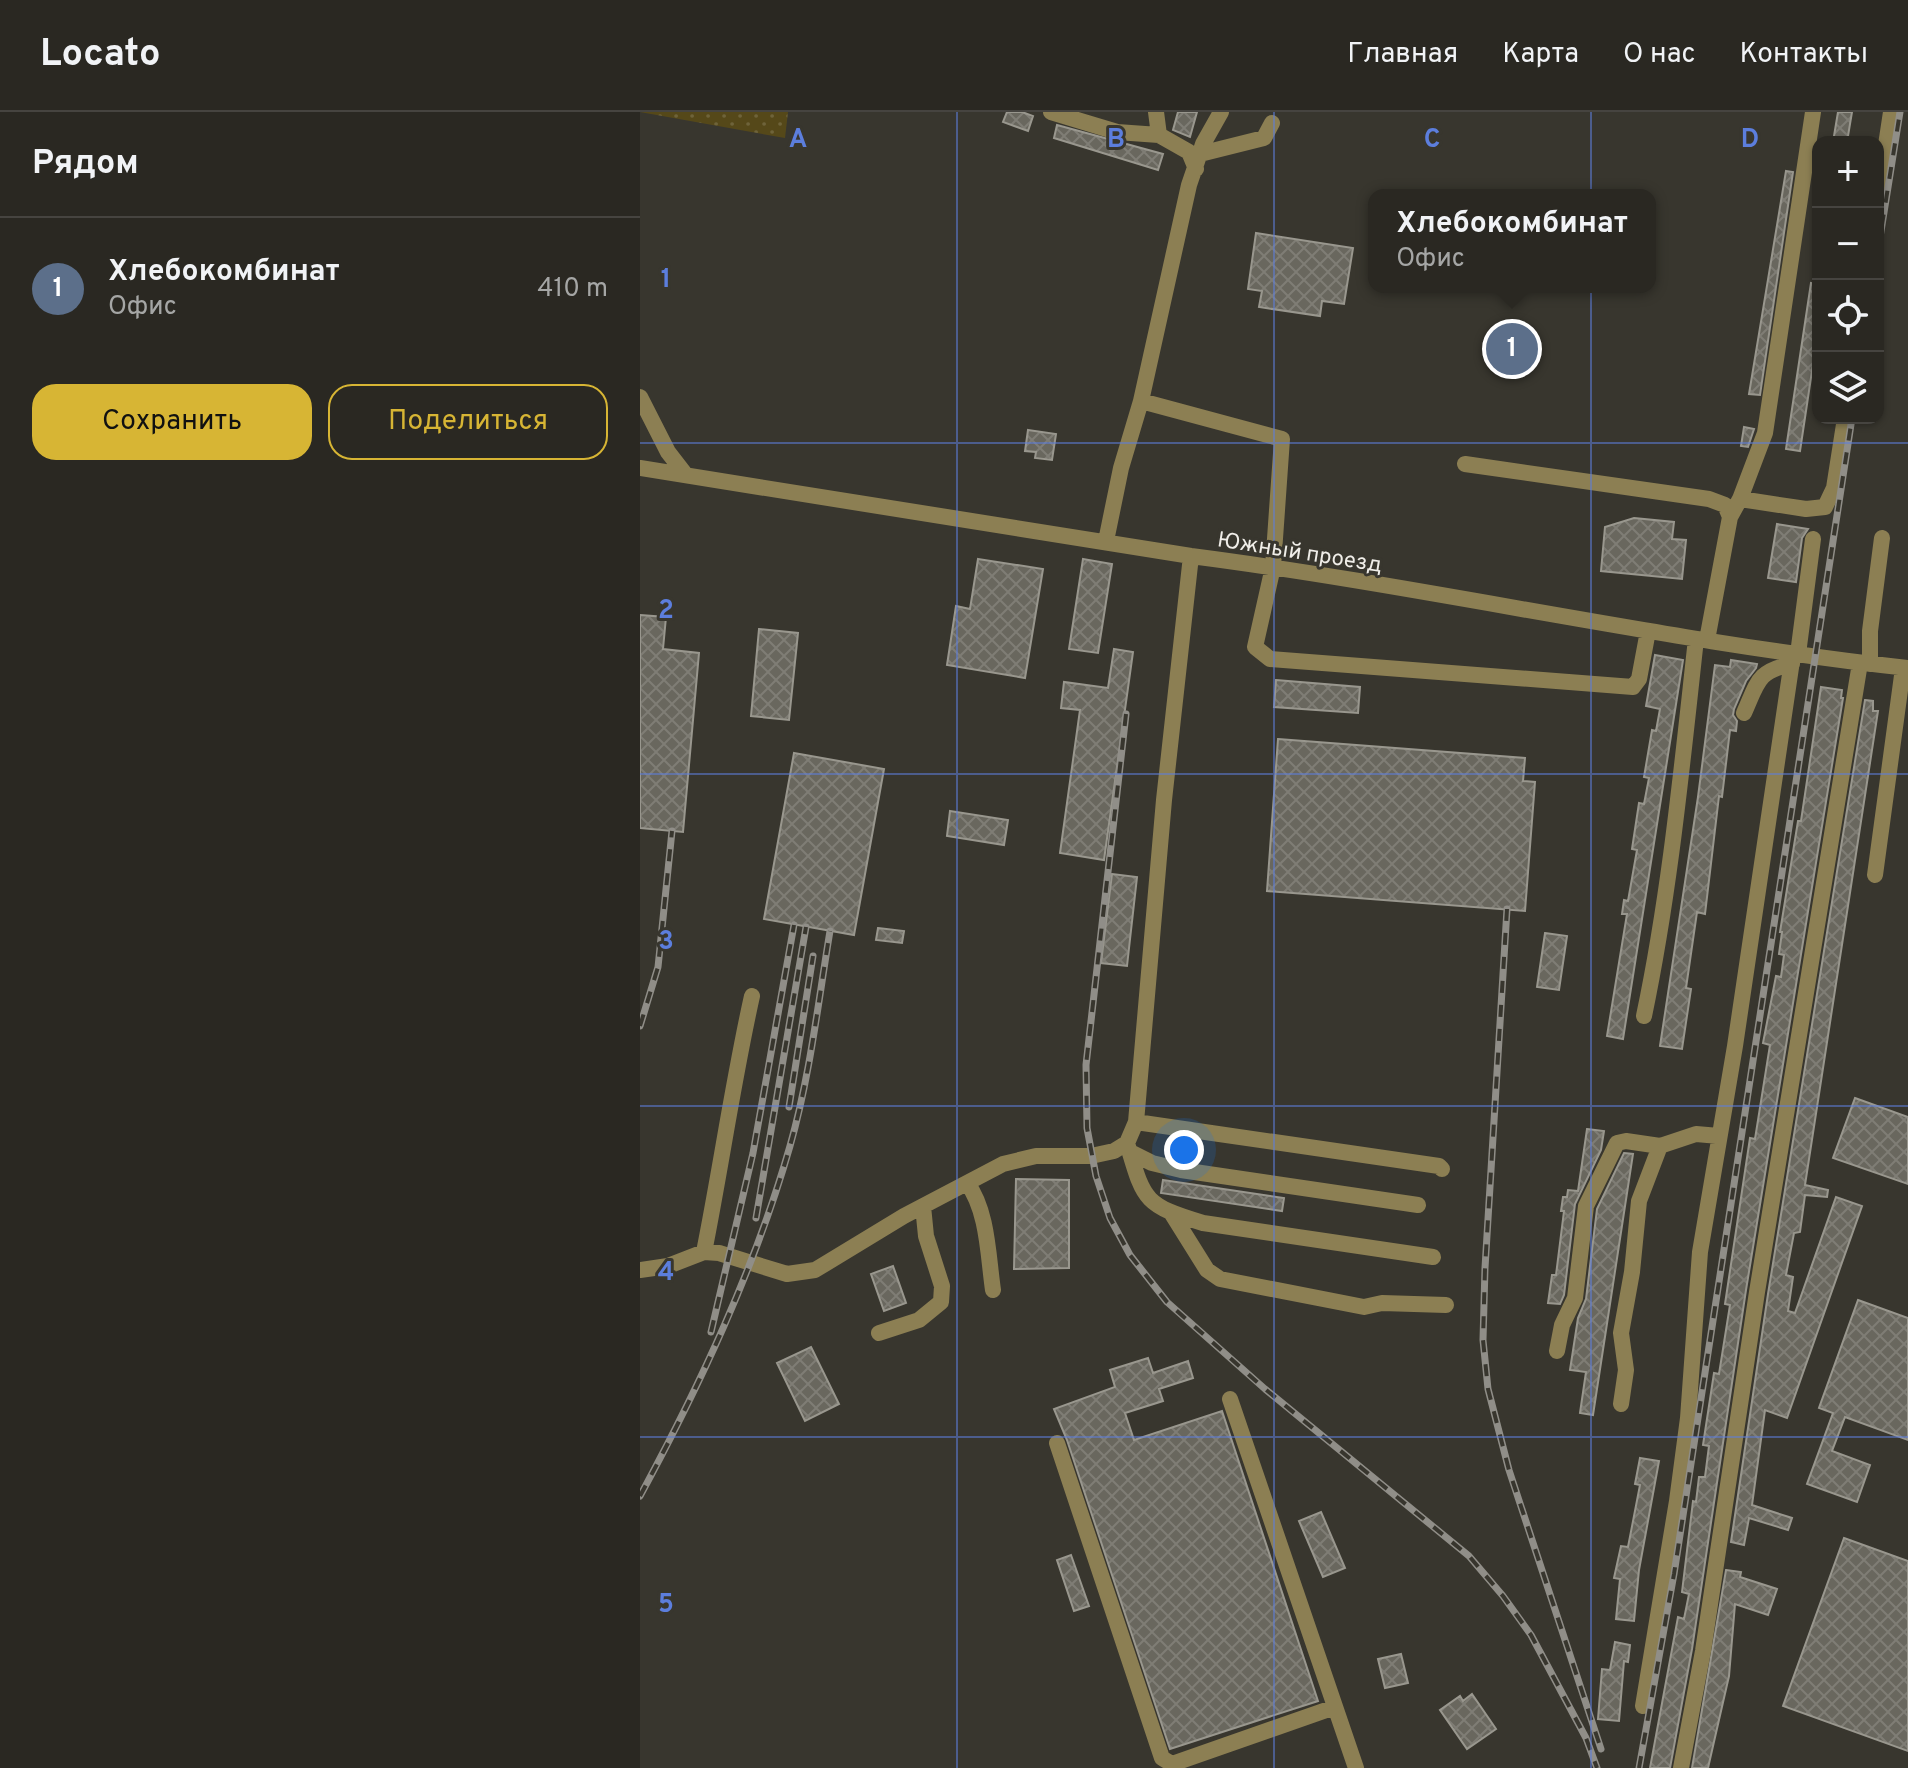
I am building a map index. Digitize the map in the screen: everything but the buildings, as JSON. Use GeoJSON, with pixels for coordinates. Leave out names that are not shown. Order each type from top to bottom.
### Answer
{"type":"FeatureCollection","features":[{"type":"Feature","properties":{"kind":"street"},"geometry":{"type":"LineString","coordinates":[[1051,112],[1117,132],[1159,135],[1189,152],[1198,162]]}},
{"type":"Feature","properties":{"kind":"street"},"geometry":{"type":"LineString","coordinates":[[1156,112],[1159,135]]}},
{"type":"Feature","properties":{"kind":"street"},"geometry":{"type":"LineString","coordinates":[[1106,541],[1189,185],[1221,112]]}},
{"type":"Feature","properties":{"kind":"street"},"geometry":{"type":"LineString","coordinates":[[1644,1016],[1657,954],[1701,640],[1730,517],[1765,433],[1813,112]]}},
{"type":"Feature","properties":{"kind":"street"},"geometry":{"type":"LineString","coordinates":[[1884,158],[1891,112]]}},
{"type":"Feature","properties":{"kind":"street"},"geometry":{"type":"LineString","coordinates":[[1198,162],[1264,138],[1272,123]]}},
{"type":"Feature","properties":{"kind":"street"},"geometry":{"type":"LineString","coordinates":[[640,397],[668,452],[685,474]]}},
{"type":"Feature","properties":{"kind":"street"},"geometry":{"type":"LineString","coordinates":[[1141,401],[1282,439],[1273,567],[1255,647],[1270,659],[1633,687],[1639,679],[1648,631]]}},
{"type":"Feature","properties":{"kind":"street"},"geometry":{"type":"LineString","coordinates":[[1740,499],[1806,509],[1825,507],[1834,488],[1844,424]]}},
{"type":"Feature","properties":{"kind":"street"},"geometry":{"type":"LineString","coordinates":[[1465,464],[1709,499],[1725,505],[1730,517]]}},
{"type":"Feature","properties":{"kind":"street","name":"Южный проезд"},"geometry":{"type":"LineString","coordinates":[[640,468],[1273,567],[1795,657],[1906,668]]}},
{"type":"Feature","properties":{"kind":"street"},"geometry":{"type":"LineString","coordinates":[[1681,1768],[1703,1651],[1757,1292],[1865,664],[1882,538]]}},
{"type":"Feature","properties":{"kind":"street"},"geometry":{"type":"LineString","coordinates":[[1643,1706],[1688,1418],[1700,1252],[1813,539]]}},
{"type":"Feature","properties":{"kind":"street"},"geometry":{"type":"LineString","coordinates":[[1191,556],[1158,860],[1136,1122],[1129,1147],[1140,1188],[1152,1202],[1172,1214],[1203,1223],[1433,1257]]}},
{"type":"Feature","properties":{"kind":"street"},"geometry":{"type":"LineString","coordinates":[[1744,713],[1759,681],[1771,668],[1795,657]]}},
{"type":"Feature","properties":{"kind":"street"},"geometry":{"type":"LineString","coordinates":[[1875,875],[1906,668]]}},
{"type":"Feature","properties":{"kind":"street"},"geometry":{"type":"LineString","coordinates":[[704,1252],[737,1061],[752,996]]}},
{"type":"Feature","properties":{"kind":"street"},"geometry":{"type":"LineString","coordinates":[[1136,1122],[1424,1163],[1442,1169]]}},
{"type":"Feature","properties":{"kind":"street"},"geometry":{"type":"LineString","coordinates":[[1557,1351],[1562,1325],[1575,1298],[1586,1206],[1617,1143],[1626,1141],[1660,1146],[1696,1134],[1719,1136]]}},
{"type":"Feature","properties":{"kind":"street"},"geometry":{"type":"LineString","coordinates":[[1621,1404],[1626,1370],[1621,1333],[1632,1272],[1639,1201],[1660,1146]]}},
{"type":"Feature","properties":{"kind":"street"},"geometry":{"type":"LineString","coordinates":[[640,1270],[668,1266],[704,1252],[719,1253],[787,1274],[815,1270],[923,1206],[1003,1164],[1036,1156],[1091,1156],[1129,1147],[1152,1163],[1181,1170],[1418,1205]]}},
{"type":"Feature","properties":{"kind":"street"},"geometry":{"type":"LineString","coordinates":[[967,1183],[973,1192],[985,1233],[993,1290]]}},
{"type":"Feature","properties":{"kind":"street"},"geometry":{"type":"LineString","coordinates":[[879,1333],[919,1320],[941,1302],[942,1286],[926,1236],[923,1206]]}},
{"type":"Feature","properties":{"kind":"street"},"geometry":{"type":"LineString","coordinates":[[1172,1214],[1207,1270],[1220,1279],[1364,1307],[1382,1303],[1446,1305]]}},
{"type":"Feature","properties":{"kind":"street"},"geometry":{"type":"LineString","coordinates":[[1230,1399],[1356,1768]]}},
{"type":"Feature","properties":{"kind":"street"},"geometry":{"type":"LineString","coordinates":[[1057,1443],[1162,1758],[1172,1764],[1335,1707]]}},
{"type":"Feature","properties":{"kind":"shaded area"},"geometry":{"type":"Polygon","coordinates":[[[640,112],[788,112],[785,138],[640,112]]]}},
{"type":"Feature","properties":{"kind":"railway"},"geometry":{"type":"LineString","coordinates":[[1884,212],[1900,112]]}},
{"type":"Feature","properties":{"kind":"railway"},"geometry":{"type":"LineString","coordinates":[[1639,1768],[1674,1574],[1851,424]]}},
{"type":"Feature","properties":{"kind":"railway"},"geometry":{"type":"LineString","coordinates":[[1126,714],[1086,1065],[1087,1128],[1096,1176],[1110,1218],[1130,1255],[1167,1302],[1265,1389],[1469,1556],[1531,1635],[1586,1738],[1597,1768]]}},
{"type":"Feature","properties":{"kind":"railway"},"geometry":{"type":"LineString","coordinates":[[640,1026],[658,967],[672,831]]}},
{"type":"Feature","properties":{"kind":"railway"},"geometry":{"type":"LineString","coordinates":[[1507,909],[1485,1268],[1483,1340],[1488,1389],[1509,1470],[1601,1749]]}},
{"type":"Feature","properties":{"kind":"railway"},"geometry":{"type":"LineString","coordinates":[[711,1332],[753,1153],[794,925]]}},
{"type":"Feature","properties":{"kind":"railway"},"geometry":{"type":"LineString","coordinates":[[756,1218],[806,927]]}},
{"type":"Feature","properties":{"kind":"railway"},"geometry":{"type":"LineString","coordinates":[[640,1496],[684,1412],[724,1325],[776,1192],[803,1093],[830,931]]}},
{"type":"Feature","properties":{"kind":"railway"},"geometry":{"type":"LineString","coordinates":[[789,1107],[813,956]]}},
{"type":"Feature","properties":{"kind":"place","name":"Хлебокомбинат"},"geometry":{"type":"Point","coordinates":[1512,349]}}]}
